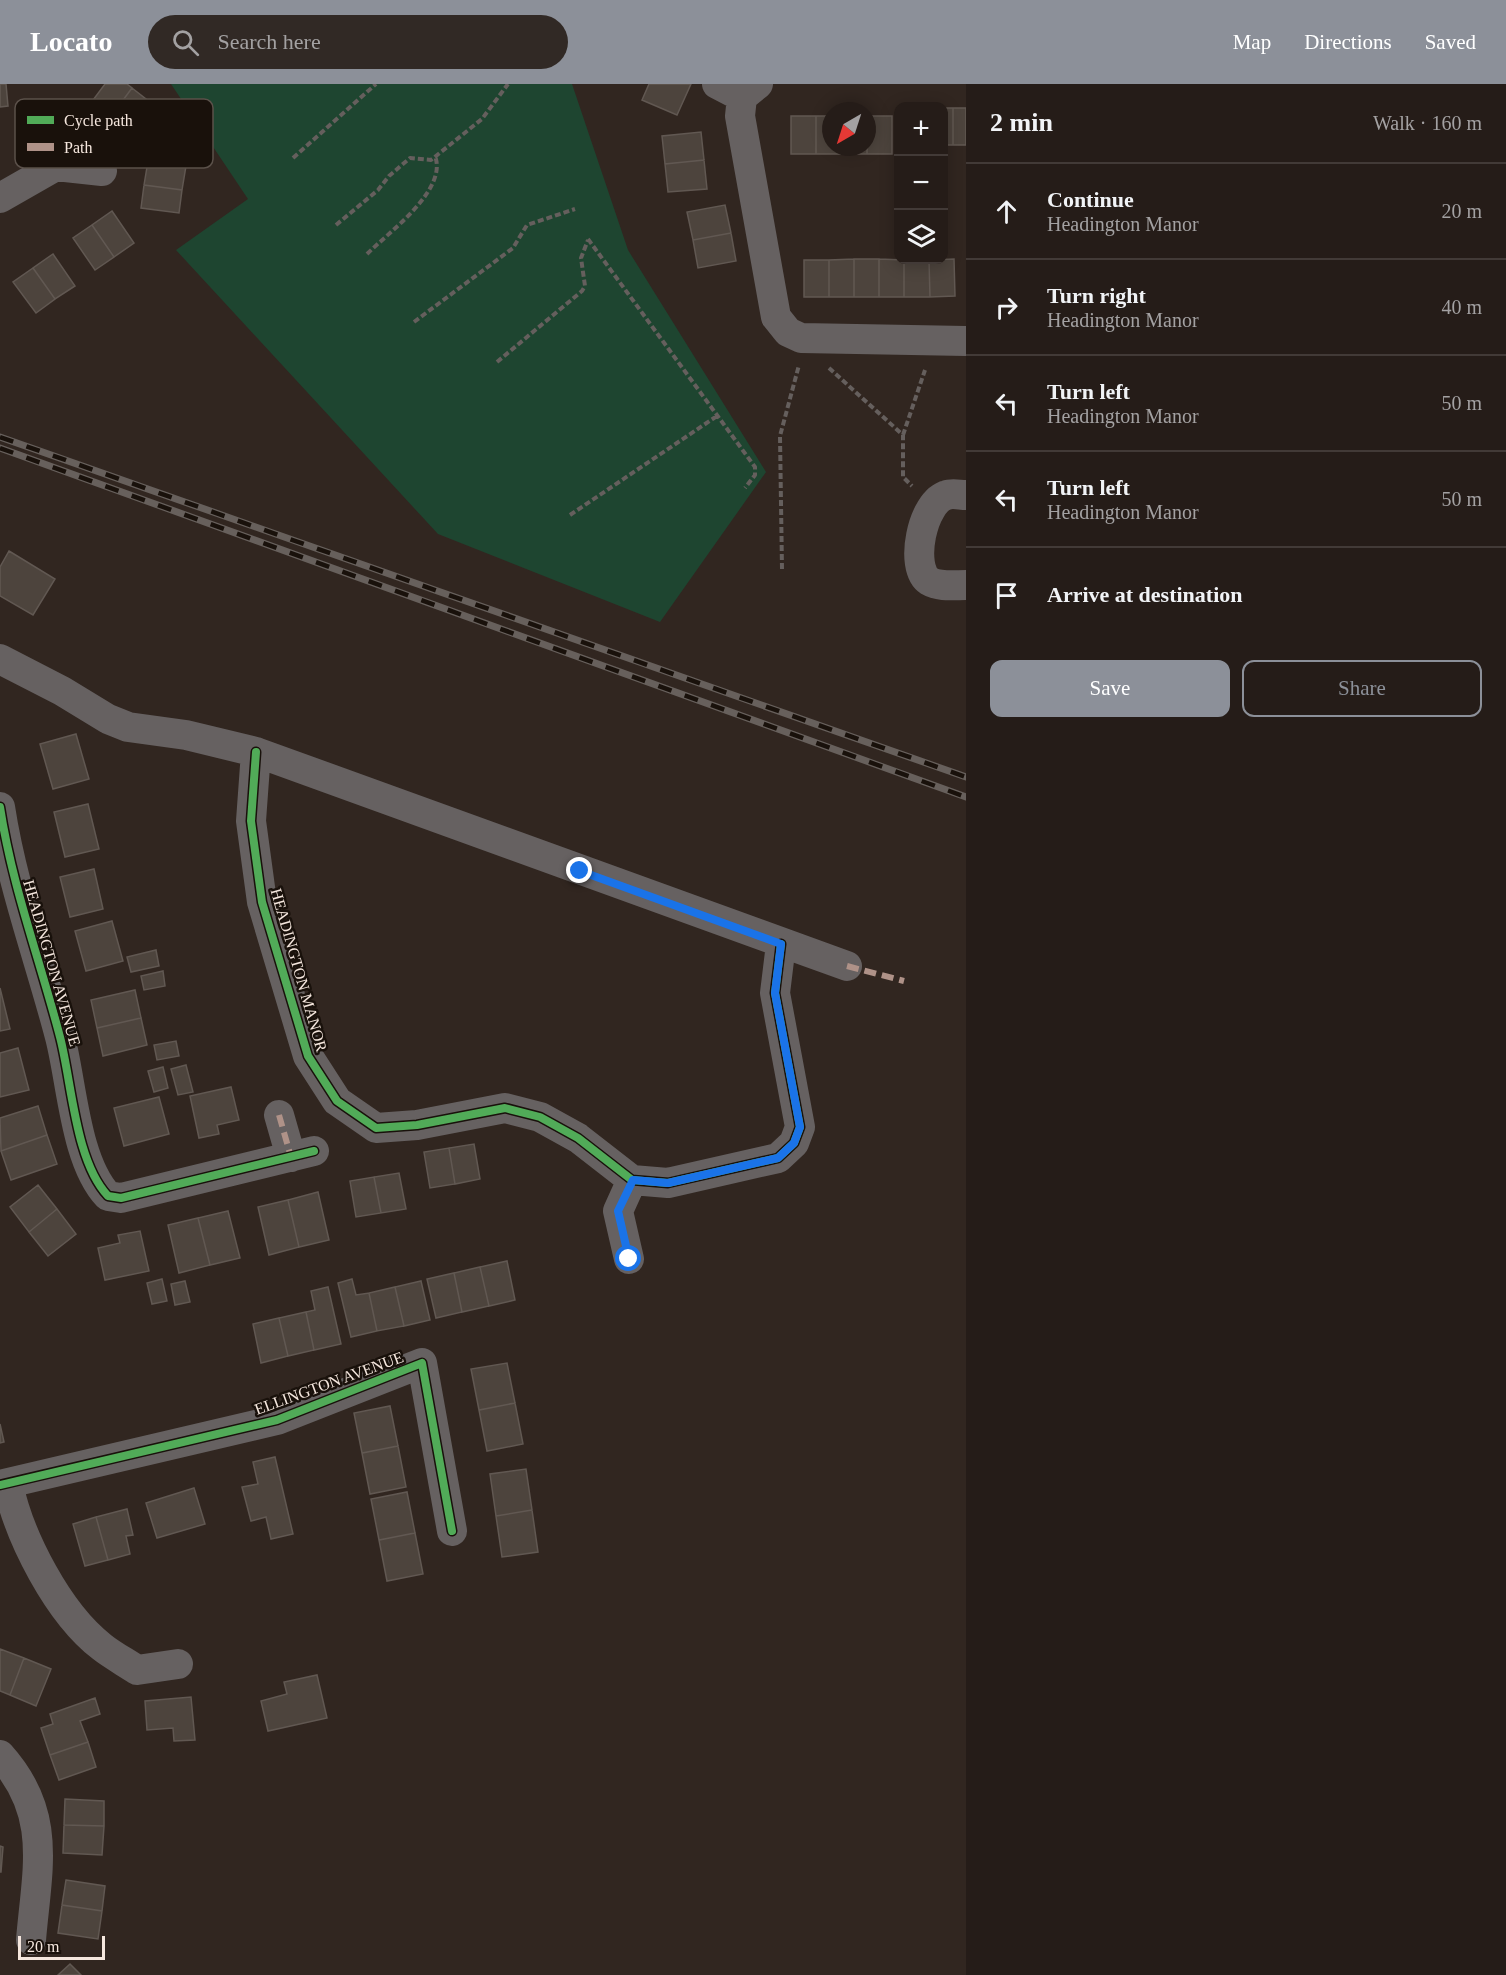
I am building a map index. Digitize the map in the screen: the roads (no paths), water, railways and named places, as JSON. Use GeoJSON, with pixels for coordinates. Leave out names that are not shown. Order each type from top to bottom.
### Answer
{"type":"FeatureCollection","features":[{"type":"Feature","properties":{"kind":"street"},"geometry":{"type":"LineString","coordinates":[[739,88],[740,116],[776,317],[788,332],[801,338],[952,341]]}},
{"type":"Feature","properties":{"kind":"street"},"geometry":{"type":"LineString","coordinates":[[0,198],[52,168]]}},
{"type":"Feature","properties":{"kind":"street"},"geometry":{"type":"LineString","coordinates":[[74,168],[102,171]]}},
{"type":"Feature","properties":{"kind":"street"},"geometry":{"type":"LineString","coordinates":[[966,495],[946,495],[933,504],[922,524],[920,571],[927,580],[938,585],[966,585]]}},
{"type":"Feature","properties":{"kind":"street"},"geometry":{"type":"LineString","coordinates":[[8,662],[108,719],[128,727],[186,735],[256,752],[847,966]]}},
{"type":"Feature","properties":{"kind":"street","name":"HEADINGTON MANOR"},"geometry":{"type":"LineString","coordinates":[[256,752],[250,821],[262,902],[308,1056],[318,1076],[337,1101],[376,1128],[417,1125],[505,1108],[540,1117],[578,1138],[633,1180]]}},
{"type":"Feature","properties":{"kind":"street","name":"HEADINGTON AVENUE"},"geometry":{"type":"LineString","coordinates":[[0,807],[6,846],[60,1037],[82,1142],[98,1186],[108,1196],[121,1198],[303,1154],[279,1115]]}},
{"type":"Feature","properties":{"kind":"street"},"geometry":{"type":"LineString","coordinates":[[629,1259],[618,1211],[633,1180],[668,1183],[778,1158],[794,1143],[800,1127],[775,993],[781,944]]}},
{"type":"Feature","properties":{"kind":"street","name":"ELLINGTON AVENUE"},"geometry":{"type":"LineString","coordinates":[[178,1664],[137,1670],[100,1646],[73,1617],[48,1581],[13,1510],[4,1484],[277,1420],[422,1363],[452,1531]]}},
{"type":"Feature","properties":{"kind":"street"},"geometry":{"type":"LineString","coordinates":[[0,1755],[18,1775],[32,1806],[39,1841],[30,1940]]}},
{"type":"Feature","properties":{"kind":"railway"},"geometry":{"type":"LineString","coordinates":[[0,437],[966,777]]}},
{"type":"Feature","properties":{"kind":"railway"},"geometry":{"type":"LineString","coordinates":[[0,448],[966,797]]}}]}
